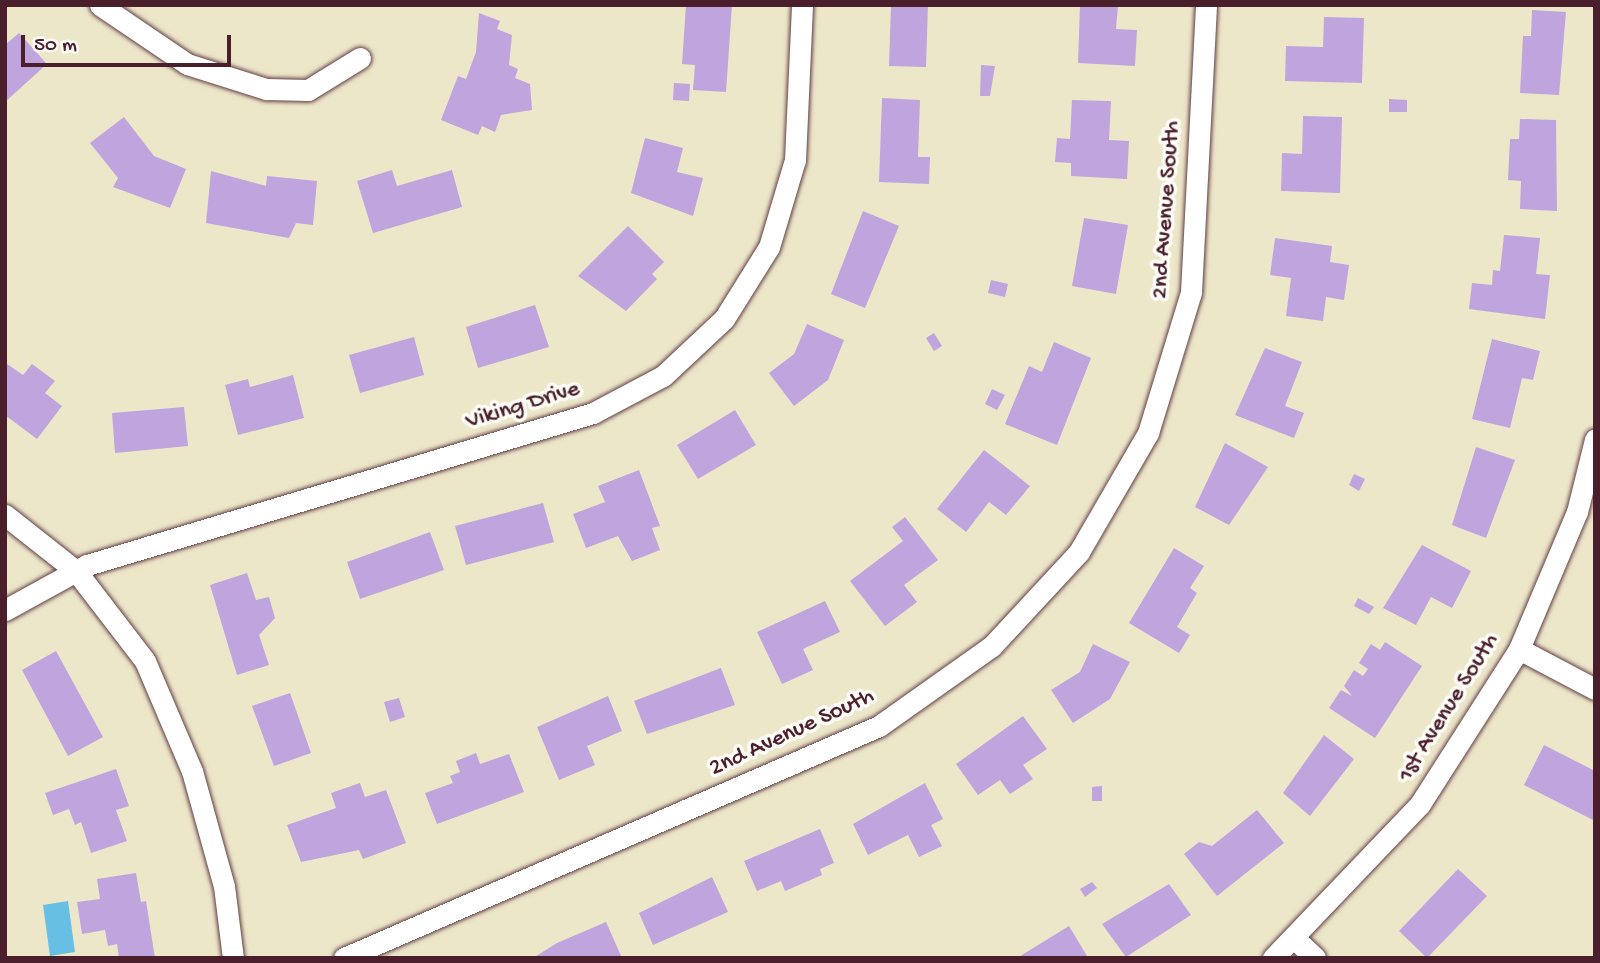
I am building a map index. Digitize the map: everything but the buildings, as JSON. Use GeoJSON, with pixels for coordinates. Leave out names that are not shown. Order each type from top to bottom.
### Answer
{"type":"FeatureCollection","features":[{"type":"Feature","properties":{"kind":"street"},"geometry":{"type":"LineString","coordinates":[[100,5],[187,64],[266,89],[308,90],[360,58]]}},
{"type":"Feature","properties":{"kind":"street","name":"Viking Drive"},"geometry":{"type":"LineString","coordinates":[[5,610],[76,571],[593,413],[663,376],[724,319],[769,247],[795,160],[802,5]]}},
{"type":"Feature","properties":{"kind":"street","name":"2nd Avenue South"},"geometry":{"type":"LineString","coordinates":[[344,958],[879,726],[992,646],[1079,552],[1149,433],[1191,292],[1206,5]]}},
{"type":"Feature","properties":{"kind":"street","name":"1st Avenue South"},"geometry":{"type":"LineString","coordinates":[[1273,958],[1296,940],[1420,804],[1519,649],[1577,512],[1595,439]]}},
{"type":"Feature","properties":{"kind":"street"},"geometry":{"type":"LineString","coordinates":[[5,516],[76,571],[145,661],[192,771],[224,886],[233,958]]}},
{"type":"Feature","properties":{"kind":"street"},"geometry":{"type":"LineString","coordinates":[[1519,649],[1595,689]]}},
{"type":"Feature","properties":{"kind":"street"},"geometry":{"type":"LineString","coordinates":[[1296,940],[1315,958]]}},
{"type":"Feature","properties":{"kind":"water"},"geometry":{"type":"Polygon","coordinates":[[[68,901],[75,952],[50,956],[43,905],[68,901]]]}}]}
